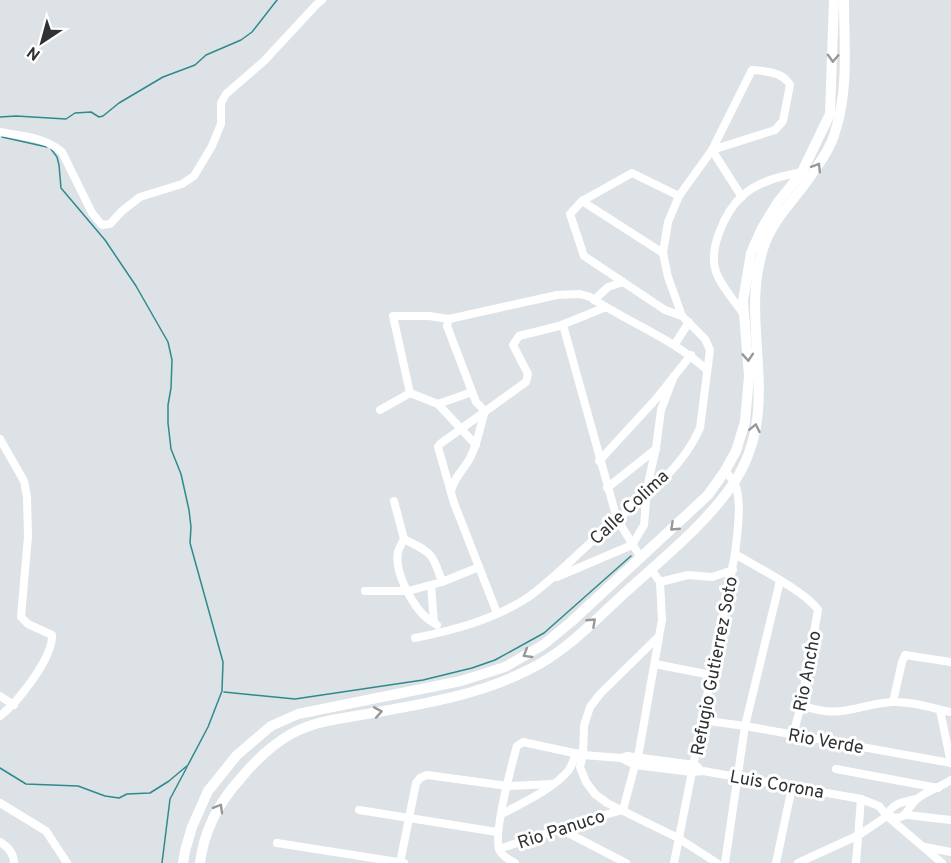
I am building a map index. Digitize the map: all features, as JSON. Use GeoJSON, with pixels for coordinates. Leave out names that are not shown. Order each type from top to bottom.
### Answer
{"type":"FeatureCollection","features":[{"type":"Feature","properties":{"kind":"main road"},"geometry":{"type":"LineString","coordinates":[[200,863],[201,849],[209,826],[228,794],[252,765],[273,746],[291,734],[332,719],[464,695],[512,678],[532,668],[576,638],[651,569],[703,520],[734,482],[747,457],[756,426],[760,398],[755,292],[758,268],[771,229],[811,176],[835,132],[844,81],[844,0]]}},
{"type":"Feature","properties":{"kind":"main road"},"geometry":{"type":"LineString","coordinates":[[183,863],[192,827],[208,791],[237,755],[271,726],[298,714],[461,681],[505,667],[543,645],[571,622],[708,495],[736,451],[745,422],[749,376],[743,301],[751,253],[767,219],[802,172],[830,114],[834,5]]}},
{"type":"Feature","properties":{"kind":"main road"},"geometry":{"type":"LineString","coordinates":[[505,667],[512,678]]}},
{"type":"Feature","properties":{"kind":"street"},"geometry":{"type":"LineString","coordinates":[[0,132],[34,138],[55,146],[62,152],[92,213],[102,225],[110,224],[140,197],[182,184],[194,176],[212,146],[221,123],[221,103],[226,94],[264,61],[322,0]]}},
{"type":"Feature","properties":{"kind":"street"},"geometry":{"type":"LineString","coordinates":[[827,0],[827,3],[834,5]]}},
{"type":"Feature","properties":{"kind":"street","name":"Calle Colima"},"geometry":{"type":"LineString","coordinates":[[415,638],[476,623],[526,598],[659,484],[695,439],[700,428],[710,351],[705,339],[686,319],[668,277],[663,253],[668,222],[679,196],[712,150],[752,70],[772,73],[787,80],[790,85],[783,121],[775,130],[712,150]]}},
{"type":"Feature","properties":{"kind":"street"},"geometry":{"type":"LineString","coordinates":[[712,150],[742,197]]}},
{"type":"Feature","properties":{"kind":"street"},"geometry":{"type":"LineString","coordinates":[[744,316],[725,290],[715,271],[714,250],[719,231],[742,197],[776,177],[802,172]]}},
{"type":"Feature","properties":{"kind":"street"},"geometry":{"type":"LineString","coordinates":[[675,344],[686,319],[665,310],[584,256],[570,214],[582,201],[632,173],[679,196]]}},
{"type":"Feature","properties":{"kind":"street"},"geometry":{"type":"LineString","coordinates":[[582,201],[663,253]]}},
{"type":"Feature","properties":{"kind":"street"},"geometry":{"type":"LineString","coordinates":[[594,300],[608,287],[622,282]]}},
{"type":"Feature","properties":{"kind":"street"},"geometry":{"type":"LineString","coordinates":[[410,393],[393,316],[429,316],[449,319],[557,295],[580,294],[594,300],[675,344],[707,370]]}},
{"type":"Feature","properties":{"kind":"street"},"geometry":{"type":"LineString","coordinates":[[497,614],[451,492],[438,447],[526,382],[528,379],[513,345],[519,336],[563,325],[606,307]]}},
{"type":"Feature","properties":{"kind":"street"},"geometry":{"type":"LineString","coordinates":[[449,319],[447,326],[472,392],[476,402],[485,411]]}},
{"type":"Feature","properties":{"kind":"street"},"geometry":{"type":"LineString","coordinates":[[563,325],[617,519],[640,558]]}},
{"type":"Feature","properties":{"kind":"street"},"geometry":{"type":"LineString","coordinates":[[599,461],[691,355]]}},
{"type":"Feature","properties":{"kind":"street"},"geometry":{"type":"LineString","coordinates":[[546,582],[632,545],[644,525],[646,496],[661,410],[674,376]]}},
{"type":"Feature","properties":{"kind":"street"},"geometry":{"type":"LineString","coordinates":[[438,404],[472,392]]}},
{"type":"Feature","properties":{"kind":"street"},"geometry":{"type":"LineString","coordinates":[[410,393],[438,404],[476,445]]}},
{"type":"Feature","properties":{"kind":"street"},"geometry":{"type":"LineString","coordinates":[[380,410],[410,393]]}},
{"type":"Feature","properties":{"kind":"street"},"geometry":{"type":"LineString","coordinates":[[451,492],[453,483],[470,459],[476,445],[485,411]]}},
{"type":"Feature","properties":{"kind":"street"},"geometry":{"type":"LineString","coordinates":[[0,439],[24,481],[27,497],[28,536],[21,616],[28,624],[52,634],[52,642],[43,661],[14,705],[0,716]]}},
{"type":"Feature","properties":{"kind":"street"},"geometry":{"type":"LineString","coordinates":[[607,488],[656,448]]}},
{"type":"Feature","properties":{"kind":"street"},"geometry":{"type":"LineString","coordinates":[[725,471],[734,482]]}},
{"type":"Feature","properties":{"kind":"street","name":"Refugio Gutierrez Soto"},"geometry":{"type":"LineString","coordinates":[[674,863],[733,570],[739,523],[738,493],[734,482]]}},
{"type":"Feature","properties":{"kind":"street"},"geometry":{"type":"LineString","coordinates":[[394,501],[404,538],[398,551],[399,570],[413,604],[445,632]]}},
{"type":"Feature","properties":{"kind":"street"},"geometry":{"type":"LineString","coordinates":[[404,538],[429,552],[435,560],[442,582]]}},
{"type":"Feature","properties":{"kind":"street"},"geometry":{"type":"LineString","coordinates":[[725,863],[746,726],[780,581],[735,554]]}},
{"type":"Feature","properties":{"kind":"street"},"geometry":{"type":"LineString","coordinates":[[365,591],[408,591],[442,582],[479,567]]}},
{"type":"Feature","properties":{"kind":"street"},"geometry":{"type":"LineString","coordinates":[[623,810],[637,761],[662,620],[660,582],[651,569]]}},
{"type":"Feature","properties":{"kind":"street"},"geometry":{"type":"LineString","coordinates":[[660,582],[688,575],[712,577],[733,570]]}},
{"type":"Feature","properties":{"kind":"street","name":"Rio Ancho"},"geometry":{"type":"LineString","coordinates":[[780,581],[816,607],[818,615],[793,735]]}},
{"type":"Feature","properties":{"kind":"street"},"geometry":{"type":"LineString","coordinates":[[431,585],[434,623]]}},
{"type":"Feature","properties":{"kind":"street"},"geometry":{"type":"LineString","coordinates":[[659,636],[590,707],[584,726],[580,767],[586,782],[596,795],[678,838],[714,862]]}},
{"type":"Feature","properties":{"kind":"street"},"geometry":{"type":"LineString","coordinates":[[893,702],[899,671],[905,655],[951,662]]}},
{"type":"Feature","properties":{"kind":"street"},"geometry":{"type":"LineString","coordinates":[[655,663],[711,675]]}},
{"type":"Feature","properties":{"kind":"street"},"geometry":{"type":"LineString","coordinates":[[0,696],[14,705]]}},
{"type":"Feature","properties":{"kind":"street"},"geometry":{"type":"LineString","coordinates":[[801,705],[829,713],[893,702],[935,707],[951,712]]}},
{"type":"Feature","properties":{"kind":"street"},"geometry":{"type":"LineString","coordinates":[[940,710],[951,763]]}},
{"type":"Feature","properties":{"kind":"street","name":"Rio Verde"},"geometry":{"type":"LineString","coordinates":[[701,720],[951,763]]}},
{"type":"Feature","properties":{"kind":"street","name":"Luis Corona"},"geometry":{"type":"LineString","coordinates":[[508,786],[516,749],[523,742],[580,754],[693,768],[861,799],[879,806],[887,816],[942,863]]}},
{"type":"Feature","properties":{"kind":"street"},"geometry":{"type":"LineString","coordinates":[[502,814],[552,784],[568,771],[580,754]]}},
{"type":"Feature","properties":{"kind":"street"},"geometry":{"type":"LineString","coordinates":[[836,769],[938,788]]}},
{"type":"Feature","properties":{"kind":"street"},"geometry":{"type":"LineString","coordinates":[[277,843],[401,863],[416,783],[420,778],[427,775],[508,786],[552,784]]}},
{"type":"Feature","properties":{"kind":"street"},"geometry":{"type":"LineString","coordinates":[[800,863],[859,836],[887,816],[890,808],[916,799],[951,780]]}},
{"type":"Feature","properties":{"kind":"street"},"geometry":{"type":"LineString","coordinates":[[508,786],[497,832],[499,849],[515,863]]}},
{"type":"Feature","properties":{"kind":"street"},"geometry":{"type":"LineString","coordinates":[[777,863],[792,787]]}},
{"type":"Feature","properties":{"kind":"street"},"geometry":{"type":"LineString","coordinates":[[856,863],[861,799]]}},
{"type":"Feature","properties":{"kind":"street"},"geometry":{"type":"LineString","coordinates":[[907,815],[916,799]]}},
{"type":"Feature","properties":{"kind":"street"},"geometry":{"type":"LineString","coordinates":[[0,803],[46,831],[68,863]]}},
{"type":"Feature","properties":{"kind":"street"},"geometry":{"type":"LineString","coordinates":[[359,810],[497,832]]}},
{"type":"Feature","properties":{"kind":"street","name":"Rio Panuco"},"geometry":{"type":"LineString","coordinates":[[499,849],[597,816],[623,810]]}},
{"type":"Feature","properties":{"kind":"street"},"geometry":{"type":"LineString","coordinates":[[887,816],[896,819],[907,815],[951,820]]}},
{"type":"Feature","properties":{"kind":"street"},"geometry":{"type":"LineString","coordinates":[[513,845],[526,846],[566,832],[597,816]]}},
{"type":"Feature","properties":{"kind":"street"},"geometry":{"type":"LineString","coordinates":[[566,832],[627,863]]}},
{"type":"Feature","properties":{"kind":"street"},"geometry":{"type":"LineString","coordinates":[[0,842],[11,852],[14,863]]}},
{"type":"Feature","properties":{"kind":"street"},"geometry":{"type":"LineString","coordinates":[[923,847],[951,852]]}},
{"type":"Feature","properties":{"kind":"waterway"},"geometry":{"type":"LineString","coordinates":[[0,117],[66,119],[75,113],[91,112],[99,117],[103,116],[119,103],[163,77],[195,65],[206,55],[241,40],[252,32],[277,0]]}},
{"type":"Feature","properties":{"kind":"waterway"},"geometry":{"type":"LineString","coordinates":[[2,137],[47,147]]}},
{"type":"Feature","properties":{"kind":"waterway"},"geometry":{"type":"LineString","coordinates":[[0,768],[26,784],[78,786],[105,796],[119,798],[127,794],[150,793],[188,765],[208,727],[222,691],[223,662],[190,543],[189,510],[181,474],[171,449],[168,405],[172,360],[168,342],[136,286],[105,240],[61,188],[57,157],[51,149]]}},
{"type":"Feature","properties":{"kind":"waterway"},"geometry":{"type":"LineString","coordinates":[[224,692],[295,699],[423,680],[472,668],[495,660],[544,633],[631,556]]}},
{"type":"Feature","properties":{"kind":"waterway"},"geometry":{"type":"LineString","coordinates":[[162,863],[170,799],[187,767]]}}]}
